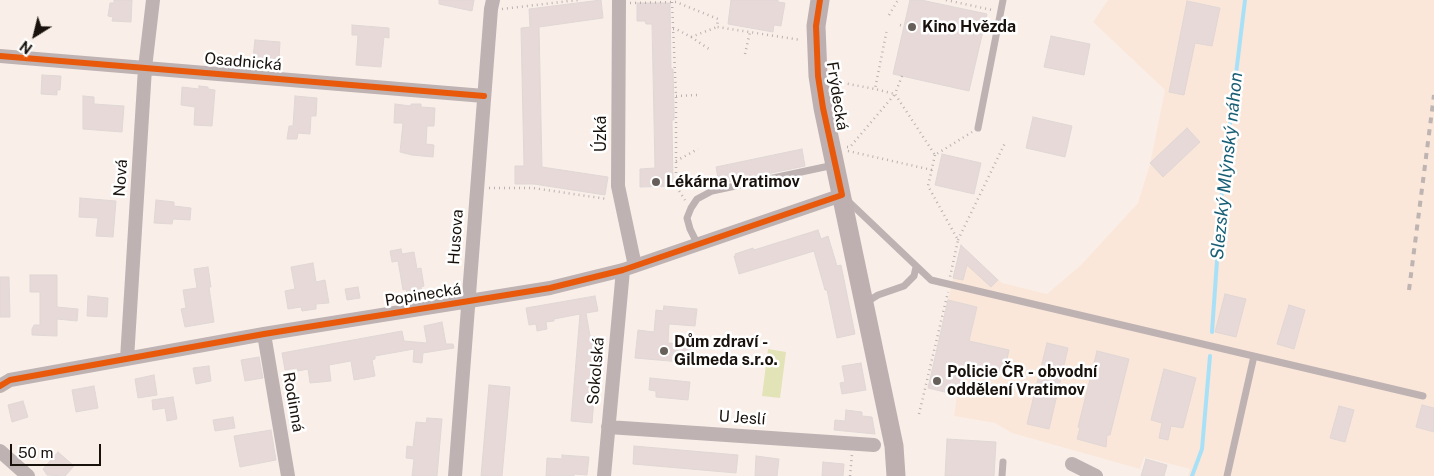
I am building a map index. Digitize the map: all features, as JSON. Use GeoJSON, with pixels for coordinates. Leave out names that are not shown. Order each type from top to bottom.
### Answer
{"type":"FeatureCollection","features":[{"type":"Feature","properties":{"kind":"main road","name":"Frýdecká"},"geometry":{"type":"LineString","coordinates":[[820,0],[816,26],[818,79],[894,446],[896,476]]}},
{"type":"Feature","properties":{"kind":"street","name":"Nová"},"geometry":{"type":"LineString","coordinates":[[127,359],[146,68],[153,0]]}},
{"type":"Feature","properties":{"kind":"street","name":"Úzká"},"geometry":{"type":"LineString","coordinates":[[619,1],[618,186],[629,268]]}},
{"type":"Feature","properties":{"kind":"street","name":"Husova"},"geometry":{"type":"LineString","coordinates":[[455,476],[492,5]]}},
{"type":"Feature","properties":{"kind":"street","name":"Osadnická"},"geometry":{"type":"LineString","coordinates":[[0,56],[484,96]]}},
{"type":"Feature","properties":{"kind":"street","name":"Popinecká"},"geometry":{"type":"LineString","coordinates":[[0,386],[10,380],[264,334],[550,288],[629,268],[842,195]]}},
{"type":"Feature","properties":{"kind":"street","name":"Sokolská"},"geometry":{"type":"LineString","coordinates":[[604,476],[608,427],[629,268]]}},
{"type":"Feature","properties":{"kind":"street","name":"Rodinná"},"geometry":{"type":"LineString","coordinates":[[264,334],[288,476]]}},
{"type":"Feature","properties":{"kind":"street","name":"U Jeslí"},"geometry":{"type":"LineString","coordinates":[[608,427],[874,445]]}},
{"type":"Feature","properties":{"kind":"street"},"geometry":{"type":"LineString","coordinates":[[0,451],[28,476]]}},
{"type":"Feature","properties":{"kind":"street"},"geometry":{"type":"LineString","coordinates":[[1072,464],[1096,476]]}},
{"type":"Feature","properties":{"kind":"lane"},"geometry":{"type":"LineString","coordinates":[[978,128],[1003,0]]}},
{"type":"Feature","properties":{"kind":"lane"},"geometry":{"type":"LineString","coordinates":[[698,244],[690,229],[687,218],[697,199],[712,191],[833,156]]}},
{"type":"Feature","properties":{"kind":"lane"},"geometry":{"type":"LineString","coordinates":[[842,195],[931,280],[1423,396]]}},
{"type":"Feature","properties":{"kind":"lane"},"geometry":{"type":"LineString","coordinates":[[865,303],[878,295],[904,286],[914,276],[916,267]]}},
{"type":"Feature","properties":{"kind":"lane"},"geometry":{"type":"LineString","coordinates":[[1227,476],[1254,356]]}},
{"type":"Feature","properties":{"kind":"lane"},"geometry":{"type":"LineString","coordinates":[[1002,462],[1002,476]]}},
{"type":"Feature","properties":{"kind":"path"},"geometry":{"type":"LineString","coordinates":[[492,5],[503,10],[578,0]]}},
{"type":"Feature","properties":{"kind":"path"},"geometry":{"type":"LineString","coordinates":[[889,14],[898,0]]}},
{"type":"Feature","properties":{"kind":"path"},"geometry":{"type":"LineString","coordinates":[[946,0],[1001,12]]}},
{"type":"Feature","properties":{"kind":"path"},"geometry":{"type":"LineString","coordinates":[[619,1],[672,2],[718,19],[716,27]]}},
{"type":"Feature","properties":{"kind":"path"},"geometry":{"type":"LineString","coordinates":[[672,2],[676,96],[676,186],[691,208]]}},
{"type":"Feature","properties":{"kind":"path"},"geometry":{"type":"LineString","coordinates":[[691,38],[716,27],[817,43]]}},
{"type":"Feature","properties":{"kind":"path"},"geometry":{"type":"LineString","coordinates":[[673,29],[676,28],[709,49]]}},
{"type":"Feature","properties":{"kind":"path"},"geometry":{"type":"LineString","coordinates":[[874,89],[887,29]]}},
{"type":"Feature","properties":{"kind":"path"},"geometry":{"type":"LineString","coordinates":[[746,54],[750,32]]}},
{"type":"Feature","properties":{"kind":"path"},"geometry":{"type":"LineString","coordinates":[[833,156],[850,146],[895,94],[902,76]]}},
{"type":"Feature","properties":{"kind":"path"},"geometry":{"type":"LineString","coordinates":[[818,79],[895,94],[935,155],[978,128]]}},
{"type":"Feature","properties":{"kind":"path"},"geometry":{"type":"LineString","coordinates":[[676,96],[697,96]]}},
{"type":"Feature","properties":{"kind":"path"},"geometry":{"type":"LineString","coordinates":[[958,240],[1005,143]]}},
{"type":"Feature","properties":{"kind":"path"},"geometry":{"type":"LineString","coordinates":[[676,161],[698,149]]}},
{"type":"Feature","properties":{"kind":"path"},"geometry":{"type":"LineString","coordinates":[[833,156],[932,170]]}},
{"type":"Feature","properties":{"kind":"path"},"geometry":{"type":"LineString","coordinates":[[478,188],[533,188],[621,201]]}},
{"type":"Feature","properties":{"kind":"path"},"geometry":{"type":"LineString","coordinates":[[850,476],[853,443]]}},
{"type":"Feature","properties":{"kind":"shaded area"},"geometry":{"type":"Polygon","coordinates":[[[1108,0],[1434,0],[1434,476],[1188,476],[1190,469],[1144,457],[1140,469],[1012,433],[995,423],[954,416],[977,307],[948,300],[961,246],[1002,283],[1047,294],[1082,264],[1138,203],[1150,164],[1165,90],[1093,22],[1108,0]]]}},
{"type":"Feature","properties":{"kind":"green space"},"geometry":{"type":"Polygon","coordinates":[[[768,349],[786,352],[780,398],[762,396],[768,349]]]}},
{"type":"Feature","properties":{"kind":"building"},"geometry":{"type":"Polygon","coordinates":[[[114,0],[132,0],[131,22],[112,21],[113,17],[108,16],[110,3],[114,3],[114,0]]]}},
{"type":"Feature","properties":{"kind":"building"},"geometry":{"type":"Polygon","coordinates":[[[439,0],[474,0],[472,11],[439,4],[439,0]]]}},
{"type":"Feature","properties":{"kind":"building"},"geometry":{"type":"Polygon","coordinates":[[[601,0],[603,18],[539,27],[542,167],[608,177],[605,195],[534,184],[515,184],[515,166],[524,166],[521,28],[530,27],[529,9],[601,0]]]}},
{"type":"Feature","properties":{"kind":"building"},"geometry":{"type":"Polygon","coordinates":[[[731,0],[778,0],[778,2],[785,3],[781,26],[774,25],[773,32],[728,24],[731,0]]]}},
{"type":"Feature","properties":{"kind":"building"},"geometry":{"type":"Polygon","coordinates":[[[910,0],[921,0],[987,14],[969,91],[893,74],[910,0]]]}},
{"type":"Feature","properties":{"kind":"building"},"geometry":{"type":"Polygon","coordinates":[[[1187,1],[1220,8],[1212,46],[1195,43],[1184,95],[1169,92],[1187,1]]]}},
{"type":"Feature","properties":{"kind":"building"},"geometry":{"type":"Polygon","coordinates":[[[637,3],[670,3],[674,109],[674,120],[672,120],[673,186],[640,187],[640,169],[655,168],[652,24],[646,24],[645,21],[637,21],[637,3]]]}},
{"type":"Feature","properties":{"kind":"building"},"geometry":{"type":"Polygon","coordinates":[[[352,25],[389,28],[389,38],[384,37],[381,67],[356,65],[358,35],[352,35],[352,25]]]}},
{"type":"Feature","properties":{"kind":"building"},"geometry":{"type":"Polygon","coordinates":[[[1051,36],[1090,44],[1084,75],[1044,67],[1051,36]]]}},
{"type":"Feature","properties":{"kind":"building"},"geometry":{"type":"Polygon","coordinates":[[[255,40],[280,42],[279,59],[253,57],[255,40]]]}},
{"type":"Feature","properties":{"kind":"building"},"geometry":{"type":"Polygon","coordinates":[[[42,75],[61,76],[60,90],[57,90],[57,95],[41,94],[42,75]]]}},
{"type":"Feature","properties":{"kind":"building"},"geometry":{"type":"Polygon","coordinates":[[[199,86],[215,90],[212,126],[194,125],[195,107],[181,105],[182,87],[199,89],[199,86]]]}},
{"type":"Feature","properties":{"kind":"building"},"geometry":{"type":"Polygon","coordinates":[[[83,96],[94,97],[94,104],[124,106],[122,132],[83,129],[83,96]]]}},
{"type":"Feature","properties":{"kind":"building"},"geometry":{"type":"Polygon","coordinates":[[[295,96],[317,98],[316,116],[311,116],[310,134],[298,133],[297,139],[287,139],[289,126],[293,126],[295,96]]]}},
{"type":"Feature","properties":{"kind":"building"},"geometry":{"type":"Polygon","coordinates":[[[395,104],[411,106],[411,104],[421,104],[421,107],[435,108],[434,126],[427,126],[426,144],[434,145],[433,157],[400,152],[403,123],[394,123],[395,104]]]}},
{"type":"Feature","properties":{"kind":"building"},"geometry":{"type":"Polygon","coordinates":[[[1033,117],[1072,126],[1065,157],[1026,148],[1033,117]]]}},
{"type":"Feature","properties":{"kind":"building"},"geometry":{"type":"Polygon","coordinates":[[[1187,128],[1200,142],[1163,177],[1150,163],[1187,128]]]}},
{"type":"Feature","properties":{"kind":"building"},"geometry":{"type":"Polygon","coordinates":[[[802,149],[805,166],[719,184],[716,167],[802,149]]]}},
{"type":"Feature","properties":{"kind":"building"},"geometry":{"type":"Polygon","coordinates":[[[942,154],[981,163],[974,194],[935,185],[942,154]]]}},
{"type":"Feature","properties":{"kind":"building"},"geometry":{"type":"Polygon","coordinates":[[[80,198],[116,201],[113,237],[96,236],[98,218],[79,217],[80,198]]]}},
{"type":"Feature","properties":{"kind":"building"},"geometry":{"type":"Polygon","coordinates":[[[156,200],[174,202],[174,206],[191,208],[190,220],[173,219],[172,224],[154,223],[156,200]]]}},
{"type":"Feature","properties":{"kind":"building"},"geometry":{"type":"Polygon","coordinates":[[[818,230],[821,239],[828,236],[837,266],[841,265],[855,334],[837,338],[827,290],[825,290],[814,251],[739,274],[735,254],[818,230]]]}},
{"type":"Feature","properties":{"kind":"building"},"geometry":{"type":"Polygon","coordinates":[[[961,245],[998,280],[991,287],[967,265],[963,280],[953,278],[961,245]]]}},
{"type":"Feature","properties":{"kind":"building"},"geometry":{"type":"Polygon","coordinates":[[[401,249],[402,254],[414,252],[417,269],[421,268],[424,286],[421,287],[422,292],[407,294],[406,289],[403,290],[398,261],[392,262],[390,251],[401,249]]]}},
{"type":"Feature","properties":{"kind":"building"},"geometry":{"type":"Polygon","coordinates":[[[313,263],[316,282],[325,280],[329,303],[316,304],[316,309],[302,311],[301,307],[288,309],[285,291],[295,289],[291,267],[313,263]]]}},
{"type":"Feature","properties":{"kind":"building"},"geometry":{"type":"Polygon","coordinates":[[[208,267],[214,322],[185,327],[181,309],[186,308],[183,290],[197,288],[194,269],[208,267]]]}},
{"type":"Feature","properties":{"kind":"building"},"geometry":{"type":"Polygon","coordinates":[[[30,275],[57,275],[57,307],[78,309],[77,321],[57,319],[57,336],[32,335],[34,325],[40,325],[40,292],[30,292],[30,275]]]}},
{"type":"Feature","properties":{"kind":"building"},"geometry":{"type":"Polygon","coordinates":[[[0,277],[9,277],[10,317],[0,317],[0,277]]]}},
{"type":"Feature","properties":{"kind":"building"},"geometry":{"type":"Polygon","coordinates":[[[358,287],[360,298],[347,300],[345,289],[358,287]]]}},
{"type":"Feature","properties":{"kind":"building"},"geometry":{"type":"Polygon","coordinates":[[[1225,294],[1246,299],[1236,337],[1215,332],[1225,294]]]}},
{"type":"Feature","properties":{"kind":"building"},"geometry":{"type":"Polygon","coordinates":[[[88,296],[108,298],[107,317],[87,316],[88,296]]]}},
{"type":"Feature","properties":{"kind":"building"},"geometry":{"type":"Polygon","coordinates":[[[595,296],[598,311],[586,313],[590,336],[599,337],[592,423],[571,421],[580,314],[546,322],[547,329],[537,331],[536,324],[529,325],[526,308],[595,296]]]}},
{"type":"Feature","properties":{"kind":"building"},"geometry":{"type":"Polygon","coordinates":[[[948,300],[977,307],[969,341],[1009,350],[1004,372],[964,363],[957,395],[928,388],[948,300]]]}},
{"type":"Feature","properties":{"kind":"building"},"geometry":{"type":"Polygon","coordinates":[[[1289,305],[1305,310],[1294,349],[1277,344],[1289,305]]]}},
{"type":"Feature","properties":{"kind":"building","name":"Dům zdraví - Gilmeda s.r.o."},"geometry":{"type":"Polygon","coordinates":[[[664,306],[697,309],[695,326],[669,324],[668,343],[693,345],[692,363],[635,358],[638,330],[654,332],[656,310],[663,311],[664,306]]]}},
{"type":"Feature","properties":{"kind":"building"},"geometry":{"type":"Polygon","coordinates":[[[442,322],[446,344],[453,344],[454,348],[423,353],[422,363],[413,362],[414,349],[375,356],[375,359],[372,360],[375,376],[354,380],[351,361],[329,365],[331,381],[310,383],[308,369],[298,371],[297,368],[285,370],[282,353],[402,331],[404,341],[427,343],[424,326],[442,322]]]}},
{"type":"Feature","properties":{"kind":"building"},"geometry":{"type":"Polygon","coordinates":[[[1047,343],[1068,348],[1049,429],[1027,424],[1047,343]]]}},
{"type":"Feature","properties":{"kind":"building"},"geometry":{"type":"Polygon","coordinates":[[[1097,351],[1129,359],[1110,435],[1107,435],[1106,447],[1077,439],[1080,428],[1078,427],[1097,351]]]}},
{"type":"Feature","properties":{"kind":"building"},"geometry":{"type":"Polygon","coordinates":[[[259,357],[263,378],[245,381],[241,360],[259,357]]]}},
{"type":"Feature","properties":{"kind":"building"},"geometry":{"type":"Polygon","coordinates":[[[861,363],[866,390],[842,394],[840,383],[845,382],[842,366],[861,363]]]}},
{"type":"Feature","properties":{"kind":"building"},"geometry":{"type":"Polygon","coordinates":[[[209,366],[211,381],[196,384],[193,368],[209,366]]]}},
{"type":"Feature","properties":{"kind":"building"},"geometry":{"type":"Polygon","coordinates":[[[1164,369],[1196,378],[1183,428],[1171,426],[1168,440],[1159,438],[1162,423],[1151,420],[1164,369]]]}},
{"type":"Feature","properties":{"kind":"building"},"geometry":{"type":"Polygon","coordinates":[[[154,375],[157,395],[138,398],[135,379],[154,375]]]}},
{"type":"Feature","properties":{"kind":"building"},"geometry":{"type":"Polygon","coordinates":[[[650,378],[690,382],[688,400],[656,397],[656,391],[649,390],[650,378]]]}},
{"type":"Feature","properties":{"kind":"building"},"geometry":{"type":"Polygon","coordinates":[[[489,385],[510,387],[502,476],[481,476],[489,385]]]}},
{"type":"Feature","properties":{"kind":"building"},"geometry":{"type":"Polygon","coordinates":[[[94,386],[98,408],[76,412],[72,390],[94,386]]]}},
{"type":"Feature","properties":{"kind":"building"},"geometry":{"type":"Polygon","coordinates":[[[173,397],[177,419],[167,421],[165,408],[153,410],[152,400],[173,397]]]}},
{"type":"Feature","properties":{"kind":"building"},"geometry":{"type":"Polygon","coordinates":[[[23,401],[28,417],[12,422],[8,405],[23,401]]]}},
{"type":"Feature","properties":{"kind":"building"},"geometry":{"type":"Polygon","coordinates":[[[1422,405],[1434,408],[1434,432],[1416,427],[1422,405]]]}},
{"type":"Feature","properties":{"kind":"building"},"geometry":{"type":"Polygon","coordinates":[[[1339,406],[1354,410],[1345,442],[1330,438],[1339,406]]]}},
{"type":"Feature","properties":{"kind":"building"},"geometry":{"type":"Polygon","coordinates":[[[846,410],[862,412],[862,416],[872,417],[875,434],[834,430],[835,420],[845,421],[846,410]]]}},
{"type":"Feature","properties":{"kind":"building"},"geometry":{"type":"Polygon","coordinates":[[[233,417],[235,428],[215,431],[213,420],[233,417]]]}},
{"type":"Feature","properties":{"kind":"building"},"geometry":{"type":"Polygon","coordinates":[[[427,418],[442,419],[437,476],[412,476],[414,459],[406,458],[407,446],[413,447],[416,422],[426,423],[427,418]]]}},
{"type":"Feature","properties":{"kind":"building"},"geometry":{"type":"Polygon","coordinates":[[[271,430],[276,460],[240,467],[234,436],[271,430]]]}},
{"type":"Feature","properties":{"kind":"building"},"geometry":{"type":"Polygon","coordinates":[[[947,439],[996,442],[994,476],[945,476],[947,439]]]}},
{"type":"Feature","properties":{"kind":"building"},"geometry":{"type":"Polygon","coordinates":[[[634,446],[738,455],[736,473],[633,464],[634,446]]]}},
{"type":"Feature","properties":{"kind":"building"},"geometry":{"type":"Polygon","coordinates":[[[58,452],[74,466],[65,476],[47,475],[43,469],[58,452]]]}},
{"type":"Feature","properties":{"kind":"building"},"geometry":{"type":"Polygon","coordinates":[[[562,455],[589,457],[587,475],[546,476],[547,458],[562,459],[562,455]]]}},
{"type":"Feature","properties":{"kind":"building"},"geometry":{"type":"Polygon","coordinates":[[[756,456],[779,459],[777,476],[755,476],[756,456]]]}},
{"type":"Feature","properties":{"kind":"building"},"geometry":{"type":"Polygon","coordinates":[[[1146,459],[1167,465],[1164,476],[1141,476],[1146,459]]]}},
{"type":"Feature","properties":{"kind":"building"},"geometry":{"type":"Polygon","coordinates":[[[823,462],[844,464],[843,476],[822,476],[823,462]]]}},
{"type":"Feature","properties":{"kind":"waterway","name":"Slezský Mlýnský náhon"},"geometry":{"type":"LineString","coordinates":[[1212,332],[1222,189],[1245,0]]}},
{"type":"Feature","properties":{"kind":"waterway","name":"Slezský Mlýnský náhon"},"geometry":{"type":"LineString","coordinates":[[1192,476],[1202,449],[1210,356]]}},
{"type":"Feature","properties":{"kind":"railway"},"geometry":{"type":"LineString","coordinates":[[1409,290],[1434,95]]}},
{"type":"Feature","properties":{"kind":"cycle path"},"geometry":{"type":"LineString","coordinates":[[0,386],[10,380],[264,334],[550,288],[623,270],[842,195],[818,76],[816,26],[820,0]]}},
{"type":"Feature","properties":{"kind":"cycle path"},"geometry":{"type":"LineString","coordinates":[[0,56],[484,96]]}},
{"type":"Feature","properties":{"kind":"place","name":"Kino Hvězda"},"geometry":{"type":"Point","coordinates":[912,27]}},
{"type":"Feature","properties":{"kind":"place","name":"Lékárna Vratimov"},"geometry":{"type":"Point","coordinates":[656,182]}},
{"type":"Feature","properties":{"kind":"place","name":"Dům zdraví - Gilmeda s.r.o."},"geometry":{"type":"Point","coordinates":[664,351]}},
{"type":"Feature","properties":{"kind":"place","name":"Policie ČR - obvodní oddělení Vratimov"},"geometry":{"type":"Point","coordinates":[937,381]}}]}
